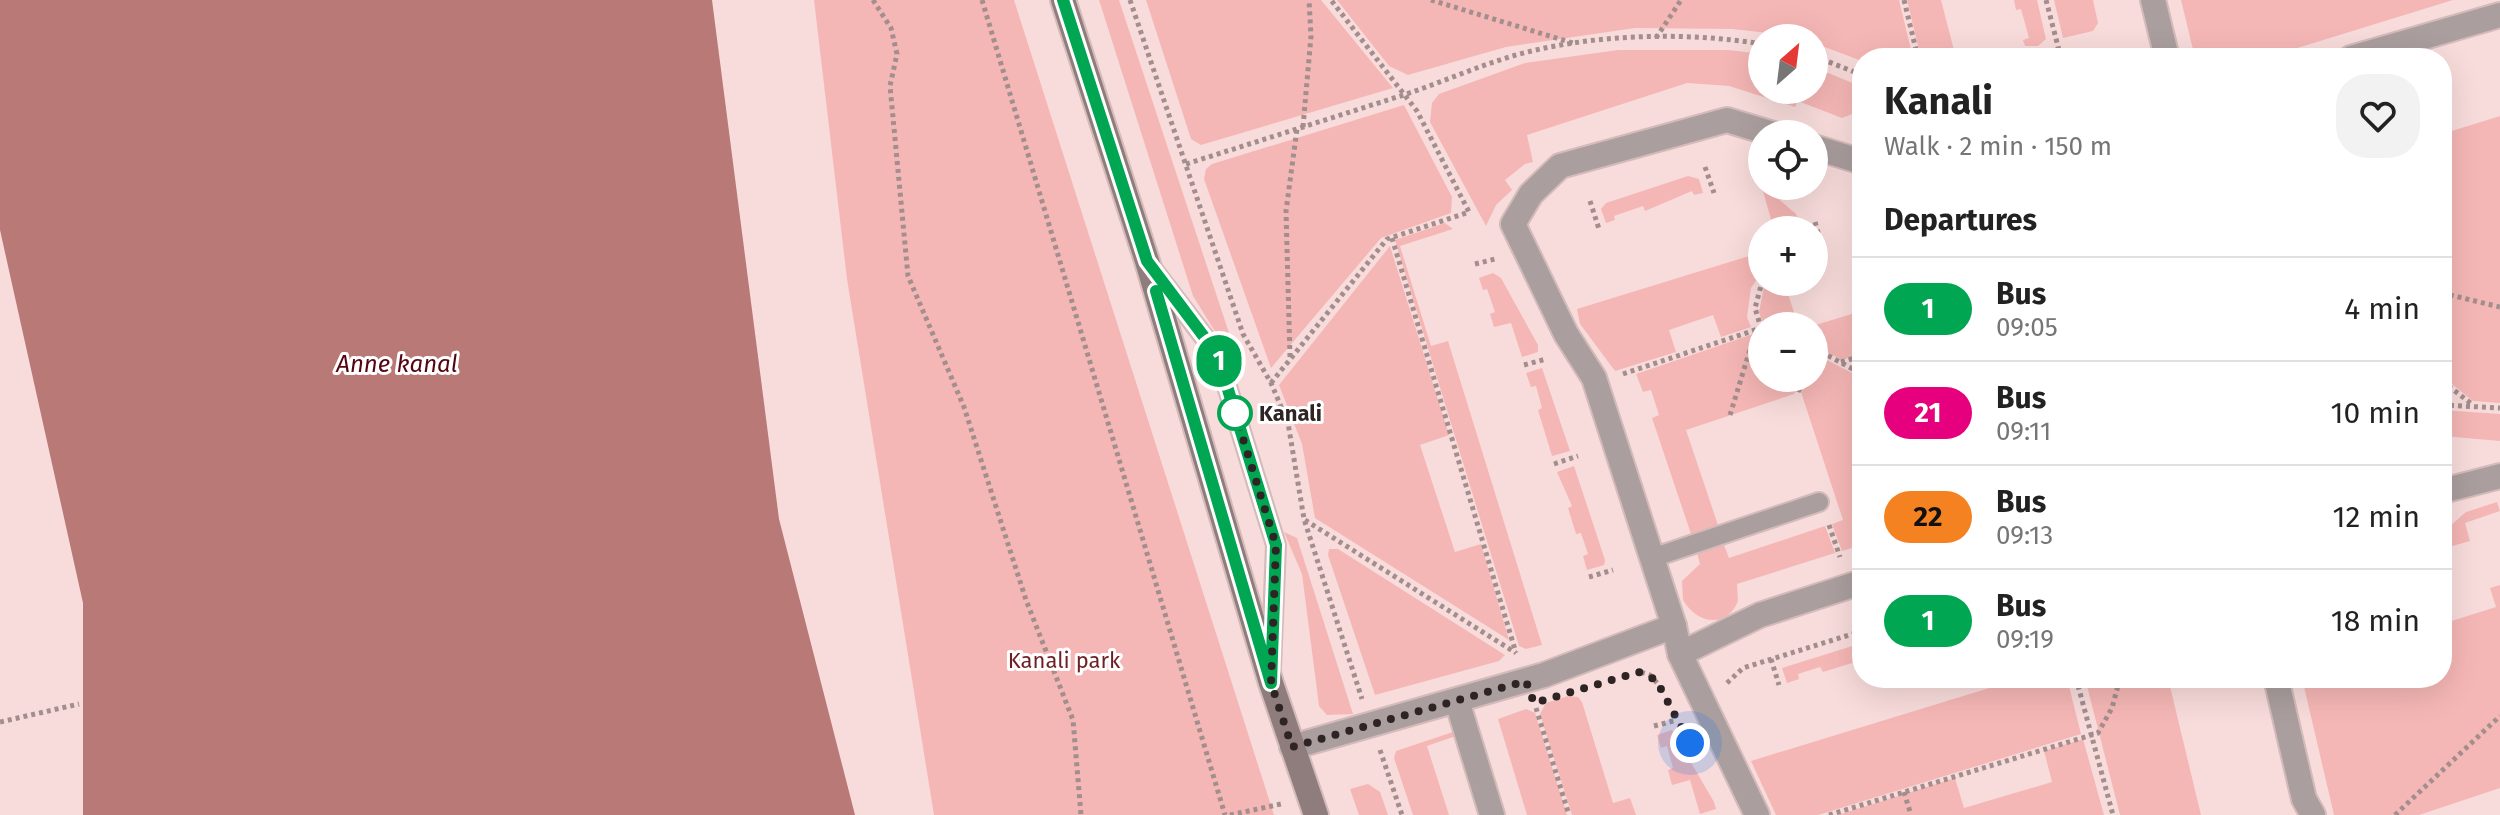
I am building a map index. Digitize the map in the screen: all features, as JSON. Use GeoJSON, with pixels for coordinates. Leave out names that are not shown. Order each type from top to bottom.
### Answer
{"type":"FeatureCollection","features":[{"type":"Feature","properties":{"kind":"street"},"geometry":{"type":"LineString","coordinates":[[1063,0],[1147,261],[1271,683],[1316,815]]}},
{"type":"Feature","properties":{"kind":"street"},"geometry":{"type":"LineString","coordinates":[[2153,0],[2165,48]]}},
{"type":"Feature","properties":{"kind":"street"},"geometry":{"type":"LineString","coordinates":[[2386,48],[2500,15]]}},
{"type":"Feature","properties":{"kind":"street"},"geometry":{"type":"LineString","coordinates":[[1748,126],[1727,120],[1560,166],[1531,194],[1513,224],[1566,334],[1594,378],[1674,626],[1680,654],[1757,815]]}},
{"type":"Feature","properties":{"kind":"street"},"geometry":{"type":"LineString","coordinates":[[1828,151],[1852,159]]}},
{"type":"Feature","properties":{"kind":"street"},"geometry":{"type":"LineString","coordinates":[[2452,488],[2500,476]]}},
{"type":"Feature","properties":{"kind":"street"},"geometry":{"type":"LineString","coordinates":[[1680,654],[1760,615],[1852,585]]}},
{"type":"Feature","properties":{"kind":"street"},"geometry":{"type":"LineString","coordinates":[[1292,747],[1526,681],[1674,626]]}},
{"type":"Feature","properties":{"kind":"street"},"geometry":{"type":"LineString","coordinates":[[2278,688],[2304,799],[2313,815]]}},
{"type":"Feature","properties":{"kind":"street"},"geometry":{"type":"LineString","coordinates":[[1457,701],[1492,815]]}},
{"type":"Feature","properties":{"kind":"lane"},"geometry":{"type":"LineString","coordinates":[[1147,261],[1217,354],[1276,545],[1271,683]]}},
{"type":"Feature","properties":{"kind":"lane"},"geometry":{"type":"LineString","coordinates":[[1652,558],[1819,502]]}},
{"type":"Feature","properties":{"kind":"path"},"geometry":{"type":"LineString","coordinates":[[873,0],[891,28],[897,54],[890,86],[908,276],[964,407],[1026,600],[1073,720],[1081,815]]}},
{"type":"Feature","properties":{"kind":"path"},"geometry":{"type":"LineString","coordinates":[[982,0],[1228,815],[1281,804]]}},
{"type":"Feature","properties":{"kind":"path"},"geometry":{"type":"LineString","coordinates":[[1130,0],[1243,334],[1271,383],[1288,423],[1304,519],[1402,815]]}},
{"type":"Feature","properties":{"kind":"path"},"geometry":{"type":"LineString","coordinates":[[1290,358],[1286,211],[1311,36],[1309,0]]}},
{"type":"Feature","properties":{"kind":"path"},"geometry":{"type":"LineString","coordinates":[[1271,383],[1392,238],[1469,212],[1405,94],[1331,0]]}},
{"type":"Feature","properties":{"kind":"path"},"geometry":{"type":"LineString","coordinates":[[1431,0],[1578,44]]}},
{"type":"Feature","properties":{"kind":"path"},"geometry":{"type":"LineString","coordinates":[[1655,39],[1681,0]]}},
{"type":"Feature","properties":{"kind":"path"},"geometry":{"type":"LineString","coordinates":[[1904,0],[1916,48]]}},
{"type":"Feature","properties":{"kind":"path"},"geometry":{"type":"LineString","coordinates":[[2046,0],[2058,48]]}},
{"type":"Feature","properties":{"kind":"path"},"geometry":{"type":"LineString","coordinates":[[1186,164],[1510,57],[1578,44],[1655,39],[1707,38],[1748,42]]}},
{"type":"Feature","properties":{"kind":"path"},"geometry":{"type":"LineString","coordinates":[[1828,62],[1852,71]]}},
{"type":"Feature","properties":{"kind":"path"},"geometry":{"type":"LineString","coordinates":[[1705,167],[1714,193]]}},
{"type":"Feature","properties":{"kind":"path"},"geometry":{"type":"LineString","coordinates":[[1590,201],[1599,229]]}},
{"type":"Feature","properties":{"kind":"path"},"geometry":{"type":"LineString","coordinates":[[1392,238],[1516,653],[1569,815]]}},
{"type":"Feature","properties":{"kind":"path"},"geometry":{"type":"LineString","coordinates":[[1475,264],[1495,259]]}},
{"type":"Feature","properties":{"kind":"path"},"geometry":{"type":"LineString","coordinates":[[2452,295],[2500,307]]}},
{"type":"Feature","properties":{"kind":"path"},"geometry":{"type":"LineString","coordinates":[[1619,375],[1748,332]]}},
{"type":"Feature","properties":{"kind":"path"},"geometry":{"type":"LineString","coordinates":[[1828,356],[1852,369]]}},
{"type":"Feature","properties":{"kind":"path"},"geometry":{"type":"LineString","coordinates":[[1524,365],[1548,358]]}},
{"type":"Feature","properties":{"kind":"path"},"geometry":{"type":"LineString","coordinates":[[1840,363],[1852,359]]}},
{"type":"Feature","properties":{"kind":"path"},"geometry":{"type":"LineString","coordinates":[[1730,415],[1748,363]]}},
{"type":"Feature","properties":{"kind":"path"},"geometry":{"type":"LineString","coordinates":[[2452,389],[2474,406]]}},
{"type":"Feature","properties":{"kind":"path"},"geometry":{"type":"LineString","coordinates":[[2452,405],[2500,408]]}},
{"type":"Feature","properties":{"kind":"path"},"geometry":{"type":"LineString","coordinates":[[1554,464],[1578,456]]}},
{"type":"Feature","properties":{"kind":"path"},"geometry":{"type":"LineString","coordinates":[[1819,502],[1852,572]]}},
{"type":"Feature","properties":{"kind":"path"},"geometry":{"type":"LineString","coordinates":[[1304,519],[1516,653]]}},
{"type":"Feature","properties":{"kind":"path"},"geometry":{"type":"LineString","coordinates":[[1589,577],[1613,570]]}},
{"type":"Feature","properties":{"kind":"path"},"geometry":{"type":"LineString","coordinates":[[1725,695],[1726,685],[1735,672],[1852,634]]}},
{"type":"Feature","properties":{"kind":"path"},"geometry":{"type":"LineString","coordinates":[[1771,659],[1779,685]]}},
{"type":"Feature","properties":{"kind":"path"},"geometry":{"type":"LineString","coordinates":[[1632,672],[1650,675],[1662,692]]}},
{"type":"Feature","properties":{"kind":"path"},"geometry":{"type":"LineString","coordinates":[[2079,688],[2113,815]]}},
{"type":"Feature","properties":{"kind":"path"},"geometry":{"type":"LineString","coordinates":[[1829,815],[2098,733],[2105,723],[2117,688]]}},
{"type":"Feature","properties":{"kind":"path"},"geometry":{"type":"LineString","coordinates":[[0,722],[79,704]]}},
{"type":"Feature","properties":{"kind":"path"},"geometry":{"type":"LineString","coordinates":[[1673,712],[1684,733]]}},
{"type":"Feature","properties":{"kind":"path"},"geometry":{"type":"LineString","coordinates":[[2395,815],[2500,716]]}},
{"type":"Feature","properties":{"kind":"path"},"geometry":{"type":"LineString","coordinates":[[1654,726],[1677,720]]}},
{"type":"Feature","properties":{"kind":"path"},"geometry":{"type":"LineString","coordinates":[[1380,750],[1391,747]]}},
{"type":"Feature","properties":{"kind":"path"},"geometry":{"type":"LineString","coordinates":[[1904,792],[1911,815]]}},
{"type":"Feature","properties":{"kind":"green space","name":"Kanali park"},"geometry":{"type":"Polygon","coordinates":[[[814,0],[1014,0],[1274,815],[934,815],[847,279],[814,0]]]}},
{"type":"Feature","properties":{"kind":"green space"},"geometry":{"type":"Polygon","coordinates":[[[1099,0],[1119,0],[1235,351],[1229,362],[1229,354],[1193,296],[1099,0]]]}},
{"type":"Feature","properties":{"kind":"green space"},"geometry":{"type":"Polygon","coordinates":[[[1146,0],[1321,0],[1393,88],[1201,145],[1191,139],[1146,0]]]}},
{"type":"Feature","properties":{"kind":"green space"},"geometry":{"type":"Polygon","coordinates":[[[1337,0],[1899,0],[1911,48],[1852,48],[1852,57],[1828,48],[1828,24],[1748,24],[1748,31],[1635,28],[1506,47],[1408,75],[1389,66],[1337,0]]]}},
{"type":"Feature","properties":{"kind":"green space"},"geometry":{"type":"Polygon","coordinates":[[[1907,0],[1941,0],[1953,48],[1919,48],[1907,0]]]}},
{"type":"Feature","properties":{"kind":"green space"},"geometry":{"type":"Polygon","coordinates":[[[2014,0],[2037,0],[2046,39],[2038,46],[2025,46],[2023,40],[2029,38],[2021,9],[2016,10],[2014,0]]]}},
{"type":"Feature","properties":{"kind":"green space"},"geometry":{"type":"Polygon","coordinates":[[[2054,0],[2093,0],[2098,23],[2093,31],[2063,38],[2054,0]]]}},
{"type":"Feature","properties":{"kind":"green space"},"geometry":{"type":"Polygon","coordinates":[[[2181,0],[2453,0],[2297,48],[2193,48],[2181,0]]]}},
{"type":"Feature","properties":{"kind":"green space"},"geometry":{"type":"Polygon","coordinates":[[[1618,50],[1748,52],[1748,92],[1729,86],[1687,83],[1527,135],[1533,162],[1525,164],[1505,180],[1512,190],[1496,205],[1486,226],[1430,122],[1432,103],[1439,94],[1525,63],[1618,50]]]}},
{"type":"Feature","properties":{"kind":"green space"},"geometry":{"type":"Polygon","coordinates":[[[1828,73],[1852,83],[1852,114],[1842,118],[1806,104],[1828,104],[1828,73]]]}},
{"type":"Feature","properties":{"kind":"green space"},"geometry":{"type":"Polygon","coordinates":[[[1404,105],[1452,197],[1451,213],[1381,238],[1271,368],[1204,179],[1206,169],[1212,164],[1404,105]]]}},
{"type":"Feature","properties":{"kind":"green space"},"geometry":{"type":"Polygon","coordinates":[[[2500,116],[2500,403],[2473,401],[2452,384],[2452,131],[2500,116]]]}},
{"type":"Feature","properties":{"kind":"green space"},"geometry":{"type":"Polygon","coordinates":[[[1688,176],[1699,179],[1703,193],[1694,195],[1692,191],[1645,211],[1643,206],[1614,216],[1615,220],[1606,223],[1601,209],[1606,203],[1688,176]]]}},
{"type":"Feature","properties":{"kind":"green space"},"geometry":{"type":"Polygon","coordinates":[[[1766,200],[1780,200],[1797,216],[1770,216],[1766,200]]]}},
{"type":"Feature","properties":{"kind":"green space"},"geometry":{"type":"Polygon","coordinates":[[[1445,223],[1453,229],[1400,246],[1431,346],[1448,341],[1542,645],[1526,649],[1519,646],[1395,240],[1445,223]]]}},
{"type":"Feature","properties":{"kind":"green space"},"geometry":{"type":"Polygon","coordinates":[[[1390,246],[1449,435],[1420,445],[1455,552],[1481,544],[1509,640],[1315,518],[1302,444],[1279,385],[1390,246]]]}},
{"type":"Feature","properties":{"kind":"green space"},"geometry":{"type":"Polygon","coordinates":[[[1748,256],[1748,328],[1721,337],[1713,315],[1669,330],[1676,352],[1615,371],[1580,324],[1577,309],[1748,256]]]}},
{"type":"Feature","properties":{"kind":"green space"},"geometry":{"type":"Polygon","coordinates":[[[1493,273],[1501,278],[1538,345],[1538,352],[1522,357],[1511,323],[1494,327],[1490,314],[1495,312],[1487,289],[1483,290],[1479,278],[1493,273]]]}},
{"type":"Feature","properties":{"kind":"green space"},"geometry":{"type":"Polygon","coordinates":[[[1762,296],[1789,296],[1794,312],[1759,312],[1762,296]]]}},
{"type":"Feature","properties":{"kind":"green space"},"geometry":{"type":"Polygon","coordinates":[[[1852,314],[1852,356],[1842,360],[1828,352],[1828,321],[1852,314]]]}},
{"type":"Feature","properties":{"kind":"green space"},"geometry":{"type":"Polygon","coordinates":[[[1748,336],[1748,392],[1795,392],[1686,430],[1719,528],[1692,537],[1652,418],[1659,415],[1651,390],[1643,392],[1636,374],[1748,336]]]}},
{"type":"Feature","properties":{"kind":"green space"},"geometry":{"type":"Polygon","coordinates":[[[1828,361],[1852,373],[1852,548],[1842,551],[1832,524],[1843,520],[1801,392],[1828,392],[1828,361]]]}},
{"type":"Feature","properties":{"kind":"green space"},"geometry":{"type":"Polygon","coordinates":[[[1542,368],[1570,451],[1552,456],[1538,410],[1542,408],[1536,386],[1531,387],[1526,373],[1542,368]]]}},
{"type":"Feature","properties":{"kind":"green space"},"geometry":{"type":"Polygon","coordinates":[[[2452,411],[2500,414],[2500,441],[2452,437],[2452,411]]]}},
{"type":"Feature","properties":{"kind":"green space"},"geometry":{"type":"Polygon","coordinates":[[[1574,466],[1605,560],[1604,565],[1587,570],[1583,556],[1588,554],[1581,533],[1576,534],[1568,508],[1572,506],[1557,472],[1574,466]]]}},
{"type":"Feature","properties":{"kind":"green space"},"geometry":{"type":"Polygon","coordinates":[[[2497,502],[2500,511],[2465,523],[2470,541],[2452,546],[2452,524],[2466,512],[2497,502]]]}},
{"type":"Feature","properties":{"kind":"green space"},"geometry":{"type":"Polygon","coordinates":[[[1825,526],[1835,553],[1737,584],[1738,601],[1726,616],[1711,620],[1703,618],[1683,600],[1682,581],[1700,564],[1697,553],[1724,545],[1729,558],[1825,526]]]}},
{"type":"Feature","properties":{"kind":"green space"},"geometry":{"type":"Polygon","coordinates":[[[1284,532],[1297,538],[1353,714],[1327,715],[1319,706],[1302,574],[1284,532]]]}},
{"type":"Feature","properties":{"kind":"green space"},"geometry":{"type":"Polygon","coordinates":[[[1329,549],[1338,549],[1505,655],[1499,661],[1375,695],[1328,555],[1329,549]]]}},
{"type":"Feature","properties":{"kind":"green space"},"geometry":{"type":"Polygon","coordinates":[[[2500,585],[2500,788],[2419,815],[2334,815],[2304,688],[2452,688],[2452,621],[2496,607],[2490,588],[2500,585]]]}},
{"type":"Feature","properties":{"kind":"green space"},"geometry":{"type":"Polygon","coordinates":[[[1852,646],[1852,663],[1823,672],[1820,667],[1798,674],[1799,679],[1787,683],[1782,668],[1852,646]]]}},
{"type":"Feature","properties":{"kind":"green space"},"geometry":{"type":"Polygon","coordinates":[[[1989,688],[2070,688],[2081,734],[1818,815],[1776,815],[1751,761],[1989,688]]]}},
{"type":"Feature","properties":{"kind":"green space"},"geometry":{"type":"Polygon","coordinates":[[[2088,688],[2170,688],[2201,815],[2120,815],[2088,688]]]}},
{"type":"Feature","properties":{"kind":"green space"},"geometry":{"type":"Polygon","coordinates":[[[1568,696],[1578,697],[1582,702],[1613,803],[1630,798],[1636,815],[1572,815],[1540,714],[1546,703],[1568,696]]]}},
{"type":"Feature","properties":{"kind":"green space"},"geometry":{"type":"Polygon","coordinates":[[[1526,709],[1535,713],[1567,815],[1527,815],[1498,719],[1526,709]]]}},
{"type":"Feature","properties":{"kind":"green space"},"geometry":{"type":"Polygon","coordinates":[[[1672,730],[1716,809],[1700,814],[1690,780],[1672,785],[1668,770],[1673,768],[1667,746],[1661,748],[1657,735],[1672,730]]]}},
{"type":"Feature","properties":{"kind":"green space"},"geometry":{"type":"Polygon","coordinates":[[[1453,732],[1456,736],[1427,746],[1449,815],[1413,815],[1394,758],[1396,751],[1453,732]]]}},
{"type":"Feature","properties":{"kind":"green space"},"geometry":{"type":"Polygon","coordinates":[[[2083,739],[2104,815],[1838,815],[1955,778],[1964,808],[2052,782],[2044,751],[2083,739]]]}},
{"type":"Feature","properties":{"kind":"green space"},"geometry":{"type":"Polygon","coordinates":[[[1368,784],[1380,792],[1388,815],[1359,815],[1350,789],[1368,784]]]}},
{"type":"Feature","properties":{"kind":"water","name":"Anne kanal"},"geometry":{"type":"Polygon","coordinates":[[[0,0],[712,0],[779,519],[855,815],[83,815],[83,603],[0,230],[0,0]]]}},
{"type":"Feature","properties":{"kind":"bus line","name":"1"},"geometry":{"type":"LineString","coordinates":[[1063,0],[1147,261],[1217,354],[1276,545],[1271,683],[1156,291]]}},
{"type":"Feature","properties":{"kind":"place","name":"Kanali"},"geometry":{"type":"Point","coordinates":[1235,413]}},
{"type":"Feature","properties":{"kind":"route"},"geometry":{"type":"LineString","coordinates":[[1235,413],[1276,545],[1271,683],[1292,747],[1526,681],[1534,703],[1632,672],[1645,673],[1656,680],[1690,743]]}}]}
